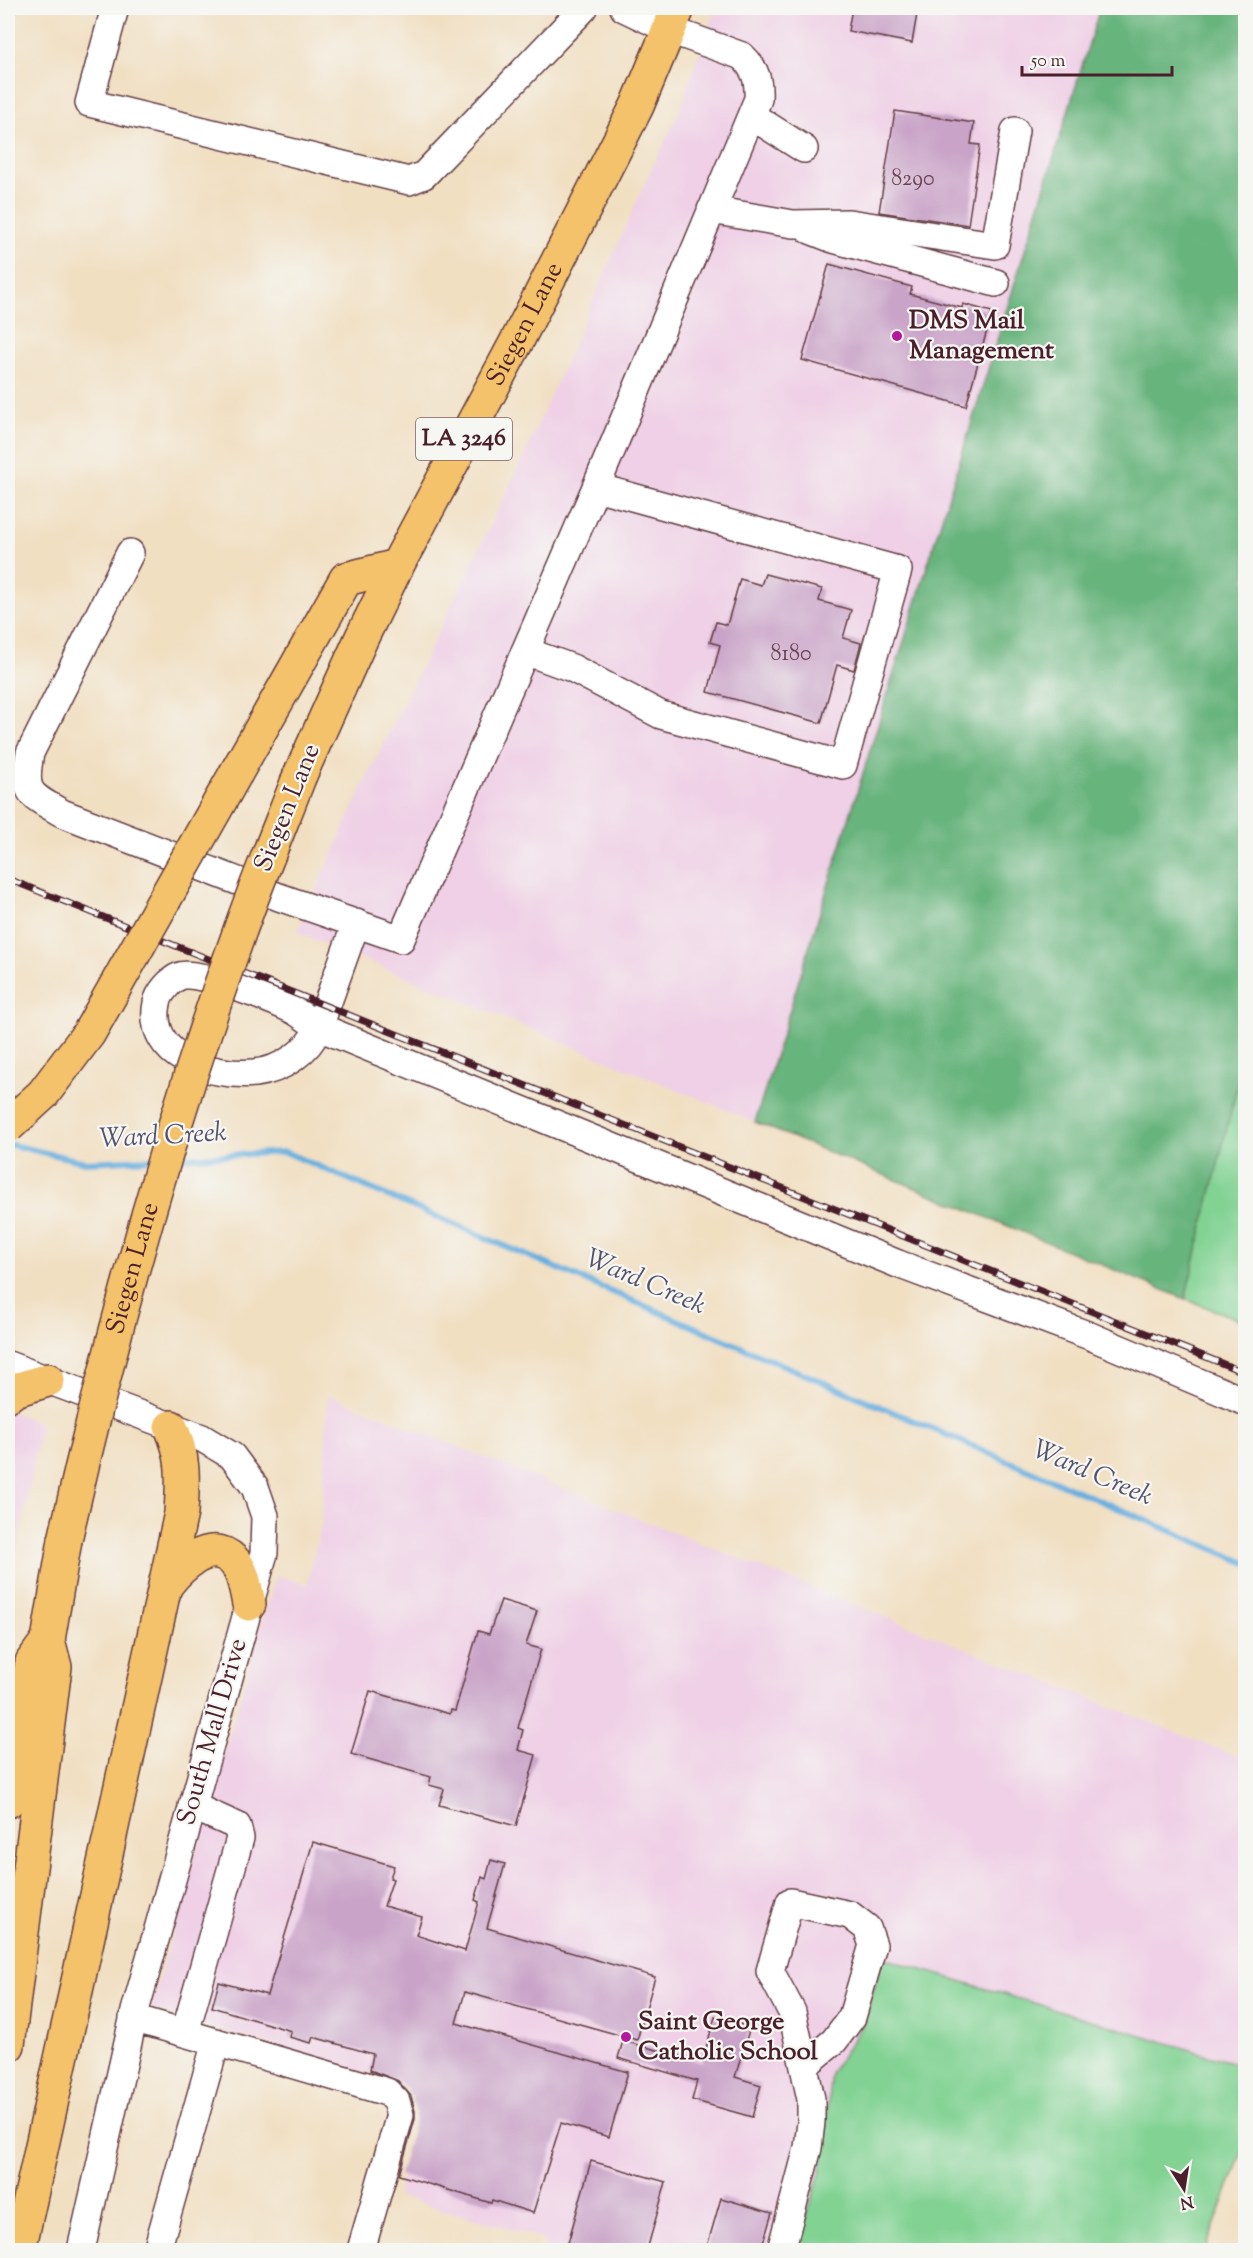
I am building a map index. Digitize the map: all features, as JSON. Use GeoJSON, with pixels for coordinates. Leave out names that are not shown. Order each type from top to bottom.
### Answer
{"type":"FeatureCollection","features":[{"type":"Feature","properties":{"kind":"main road","name":"Siegen Lane"},"geometry":{"type":"LineString","coordinates":[[8,2045],[55,1667],[48,1640],[65,1540],[89,1431],[123,1297],[191,1072],[238,935],[300,775],[362,637],[397,566],[582,217],[637,106],[674,19]]}},
{"type":"Feature","properties":{"kind":"main road"},"geometry":{"type":"LineString","coordinates":[[8,1126],[43,1094],[89,1033],[346,579],[397,566]]}},
{"type":"Feature","properties":{"kind":"main road"},"geometry":{"type":"LineString","coordinates":[[8,1395],[15,1390],[48,1380]]}},
{"type":"Feature","properties":{"kind":"main road"},"geometry":{"type":"LineString","coordinates":[[19,2250],[181,1513],[183,1467],[171,1426]]}},
{"type":"Feature","properties":{"kind":"main road"},"geometry":{"type":"LineString","coordinates":[[166,1585],[179,1568],[196,1556],[215,1552],[232,1559],[242,1576],[249,1604]]}},
{"type":"Feature","properties":{"kind":"main road","name":"Siegen Lane"},"geometry":{"type":"LineString","coordinates":[[8,1801],[32,1662],[48,1640]]}},
{"type":"Feature","properties":{"kind":"street"},"geometry":{"type":"LineString","coordinates":[[115,8],[89,103],[409,181],[424,175],[584,8]]}},
{"type":"Feature","properties":{"kind":"street"},"geometry":{"type":"LineString","coordinates":[[130,553],[30,753],[27,773],[28,789],[38,800],[62,813],[279,897],[401,939],[596,486],[758,99],[757,75],[750,63],[674,19],[624,8]]}},
{"type":"Feature","properties":{"kind":"street"},"geometry":{"type":"LineString","coordinates":[[752,116],[804,149]]}},
{"type":"Feature","properties":{"kind":"street"},"geometry":{"type":"LineString","coordinates":[[711,210],[793,224],[849,223],[995,246],[1015,131]]}},
{"type":"Feature","properties":{"kind":"street"},"geometry":{"type":"LineString","coordinates":[[793,224],[833,239],[996,283]]}},
{"type":"Feature","properties":{"kind":"street"},"geometry":{"type":"LineString","coordinates":[[525,651],[572,668],[661,715],[843,765],[898,570],[596,486]]}},
{"type":"Feature","properties":{"kind":"street"},"geometry":{"type":"LineString","coordinates":[[356,923],[319,1028],[314,1039],[300,1054],[271,1071],[217,1072],[193,1065],[168,1047],[158,1032],[154,1018],[158,998],[169,983],[181,975],[196,974],[293,1010],[319,1028],[898,1264],[1090,1336],[1245,1402]]}},
{"type":"Feature","properties":{"kind":"street","name":"South Mall Drive"},"geometry":{"type":"LineString","coordinates":[[8,1365],[202,1438],[232,1456],[255,1487],[265,1516],[264,1553],[133,2018],[81,2250]]}},
{"type":"Feature","properties":{"kind":"street"},"geometry":{"type":"LineString","coordinates":[[185,2033],[240,1838],[237,1826],[192,1806]]}},
{"type":"Feature","properties":{"kind":"street"},"geometry":{"type":"LineString","coordinates":[[781,2250],[808,2148],[812,2122],[811,2099],[804,2067],[792,2012],[770,1971],[790,1902],[850,1915],[867,1928],[873,1945],[852,2017],[834,2040],[804,2067]]}},
{"type":"Feature","properties":{"kind":"street"},"geometry":{"type":"LineString","coordinates":[[133,2018],[387,2092],[396,2101],[400,2115],[361,2250]]}},
{"type":"Feature","properties":{"kind":"street"},"geometry":{"type":"LineString","coordinates":[[157,2250],[216,2042]]}},
{"type":"Feature","properties":{"kind":"shaded area"},"geometry":{"type":"Polygon","coordinates":[[[715,8],[1100,8],[755,1122],[297,932],[367,778],[522,460],[648,176],[679,112],[715,8]]]}},
{"type":"Feature","properties":{"kind":"shaded area"},"geometry":{"type":"Polygon","coordinates":[[[328,1395],[1245,1760],[1245,2066],[883,1959],[863,2025],[831,2072],[821,2170],[798,2246],[809,2250],[796,2250],[797,2247],[772,2241],[769,2250],[548,2250],[541,2238],[397,2196],[423,2089],[150,2010],[276,1575],[307,1584],[322,1521],[328,1395]]]}},
{"type":"Feature","properties":{"kind":"shaded area"},"geometry":{"type":"Polygon","coordinates":[[[8,1410],[41,1424],[8,1594],[8,1410]]]}},
{"type":"Feature","properties":{"kind":"green space"},"geometry":{"type":"Polygon","coordinates":[[[1100,8],[1245,8],[1246,1050],[1185,1299],[755,1122],[1100,8]]]}},
{"type":"Feature","properties":{"kind":"green space"},"geometry":{"type":"Polygon","coordinates":[[[1245,1050],[1245,1322],[1185,1299],[1245,1050]]]}},
{"type":"Feature","properties":{"kind":"green space"},"geometry":{"type":"Polygon","coordinates":[[[883,1958],[1245,2066],[1245,2144],[1205,2250],[809,2250],[797,2247],[821,2170],[831,2072],[863,2025],[883,1958]]]}},
{"type":"Feature","properties":{"kind":"building"},"geometry":{"type":"Polygon","coordinates":[[[852,8],[901,13],[902,8],[918,8],[912,43],[848,31],[852,8]]]}},
{"type":"Feature","properties":{"kind":"building"},"geometry":{"type":"Polygon","coordinates":[[[895,111],[974,123],[971,144],[980,145],[968,225],[879,212],[895,111]]]}},
{"type":"Feature","properties":{"kind":"building","name":"DMS Mail Management"},"geometry":{"type":"Polygon","coordinates":[[[829,264],[912,287],[910,294],[962,308],[963,304],[992,312],[966,406],[802,360],[829,264]]]}},
{"type":"Feature","properties":{"kind":"building"},"geometry":{"type":"Polygon","coordinates":[[[765,574],[822,589],[819,601],[851,610],[843,638],[861,643],[854,670],[837,665],[821,723],[708,692],[720,645],[710,642],[716,622],[727,625],[740,579],[761,585],[765,574]]]}},
{"type":"Feature","properties":{"kind":"building"},"geometry":{"type":"Polygon","coordinates":[[[501,1600],[537,1611],[526,1645],[541,1649],[518,1728],[523,1730],[518,1750],[536,1755],[516,1826],[439,1805],[444,1789],[429,1785],[431,1777],[351,1754],[370,1691],[450,1714],[451,1710],[455,1711],[478,1631],[489,1634],[501,1600]]]}},
{"type":"Feature","properties":{"kind":"building"},"geometry":{"type":"Polygon","coordinates":[[[313,1842],[394,1866],[390,1878],[393,1879],[384,1906],[422,1917],[416,1935],[465,1951],[479,1902],[475,1900],[482,1877],[486,1879],[491,1860],[505,1864],[487,1928],[655,1977],[637,2040],[465,1992],[456,2023],[628,2072],[609,2137],[561,2123],[533,2213],[492,2200],[491,2203],[399,2175],[415,2119],[415,2111],[411,2096],[398,2081],[370,2070],[373,2054],[313,2037],[311,2043],[289,2037],[291,2031],[212,2007],[219,1982],[267,1995],[313,1842]]]}},
{"type":"Feature","properties":{"kind":"building"},"geometry":{"type":"Polygon","coordinates":[[[715,2017],[750,2027],[735,2077],[761,2085],[752,2117],[692,2100],[697,2081],[618,2058],[623,2041],[702,2062],[715,2017]]]}},
{"type":"Feature","properties":{"kind":"building"},"geometry":{"type":"Polygon","coordinates":[[[591,2161],[666,2182],[647,2250],[566,2250],[591,2161]]]}},
{"type":"Feature","properties":{"kind":"building"},"geometry":{"type":"Polygon","coordinates":[[[721,2198],[772,2213],[761,2250],[706,2250],[721,2198]]]}},
{"type":"Feature","properties":{"kind":"waterway","name":"Ward Creek"},"geometry":{"type":"LineString","coordinates":[[8,1144],[85,1162],[153,1159]]}},
{"type":"Feature","properties":{"kind":"waterway","name":"Ward Creek"},"geometry":{"type":"LineString","coordinates":[[176,1158],[285,1152],[1246,1563]]}},
{"type":"Feature","properties":{"kind":"railway"},"geometry":{"type":"LineString","coordinates":[[8,879],[1246,1373]]}},
{"type":"Feature","properties":{"kind":"place","name":"DMS Mail Management"},"geometry":{"type":"Point","coordinates":[897,336]}},
{"type":"Feature","properties":{"kind":"place","name":"Saint George Catholic School"},"geometry":{"type":"Point","coordinates":[626,2037]}}]}
